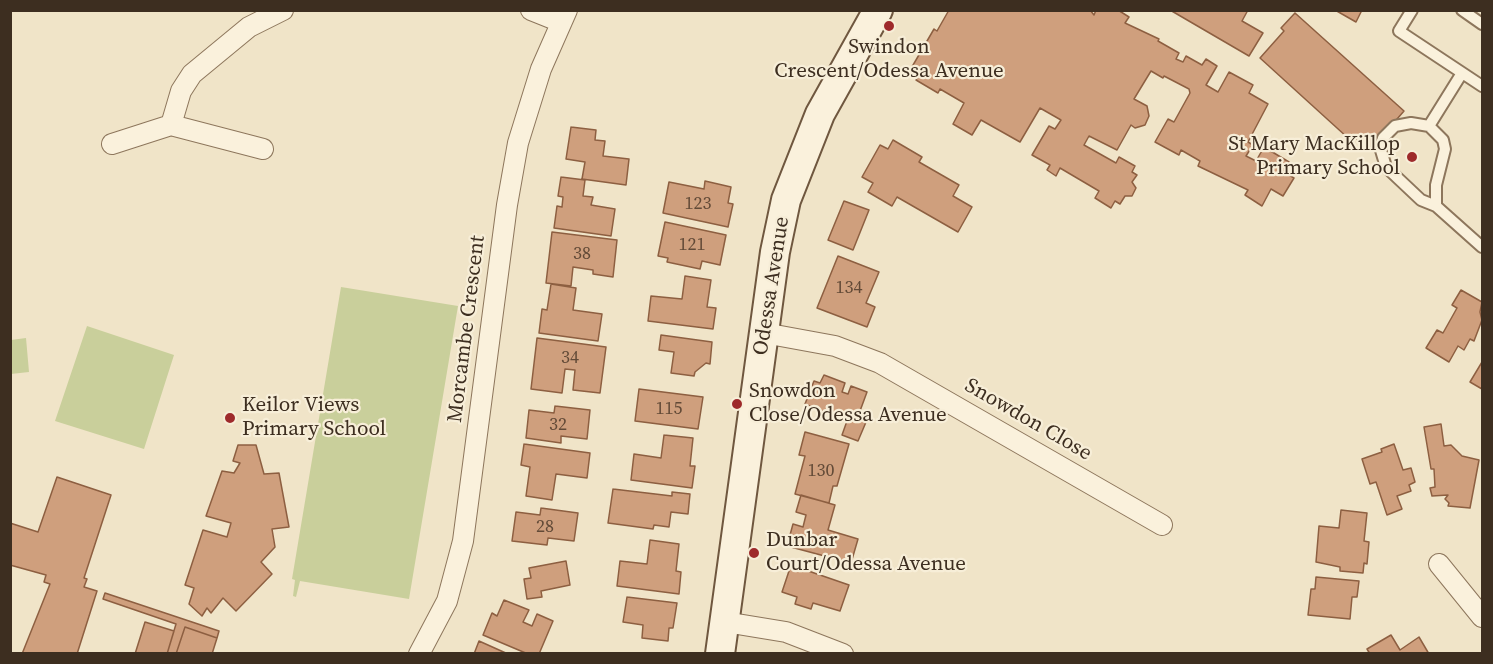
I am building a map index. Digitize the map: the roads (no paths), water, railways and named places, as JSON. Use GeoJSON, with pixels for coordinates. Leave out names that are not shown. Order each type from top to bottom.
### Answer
{"type":"FeatureCollection","features":[{"type":"Feature","properties":{"kind":"street"},"geometry":{"type":"LineString","coordinates":[[171,125],[181,91],[192,74],[249,27],[283,10]]}},
{"type":"Feature","properties":{"kind":"street"},"geometry":{"type":"LineString","coordinates":[[531,10],[564,16]]}},
{"type":"Feature","properties":{"kind":"street","name":"Odessa Avenue"},"geometry":{"type":"LineString","coordinates":[[720,654],[775,252],[795,173],[820,114],[878,10]]}},
{"type":"Feature","properties":{"kind":"street","name":"Morcambe Crescent"},"geometry":{"type":"LineString","coordinates":[[419,654],[441,614],[458,564],[514,162],[531,96],[564,16]]}},
{"type":"Feature","properties":{"kind":"street"},"geometry":{"type":"LineString","coordinates":[[112,144],[171,125],[263,149]]}},
{"type":"Feature","properties":{"kind":"street","name":"Snowdon Close"},"geometry":{"type":"LineString","coordinates":[[764,333],[835,346],[880,363],[1162,525]]}},
{"type":"Feature","properties":{"kind":"street"},"geometry":{"type":"LineString","coordinates":[[1439,564],[1482,617]]}},
{"type":"Feature","properties":{"kind":"street"},"geometry":{"type":"LineString","coordinates":[[726,622],[786,632],[843,654]]}},
{"type":"Feature","properties":{"kind":"lane"},"geometry":{"type":"LineString","coordinates":[[1412,10],[1399,31],[1482,86]]}},
{"type":"Feature","properties":{"kind":"lane"},"geometry":{"type":"LineString","coordinates":[[1462,10],[1482,24]]}},
{"type":"Feature","properties":{"kind":"lane"},"geometry":{"type":"LineString","coordinates":[[1429,126],[1462,73]]}},
{"type":"Feature","properties":{"kind":"lane"},"geometry":{"type":"LineString","coordinates":[[1436,206],[1435,192],[1445,150],[1439,133],[1429,126],[1411,123],[1395,126],[1383,138],[1380,147],[1386,167],[1421,200],[1436,206],[1482,247]]}},
{"type":"Feature","properties":{"kind":"place","name":"Swindon Crescent/Odessa Avenue"},"geometry":{"type":"Point","coordinates":[889,26]}},
{"type":"Feature","properties":{"kind":"place","name":"St Mary MacKillop Primary School"},"geometry":{"type":"Point","coordinates":[1412,157]}},
{"type":"Feature","properties":{"kind":"place","name":"Snowdon Close/Odessa Avenue"},"geometry":{"type":"Point","coordinates":[737,404]}},
{"type":"Feature","properties":{"kind":"place","name":"Keilor Views Primary School"},"geometry":{"type":"Point","coordinates":[230,418]}},
{"type":"Feature","properties":{"kind":"place","name":"Dunbar Court/Odessa Avenue"},"geometry":{"type":"Point","coordinates":[754,553]}}]}
